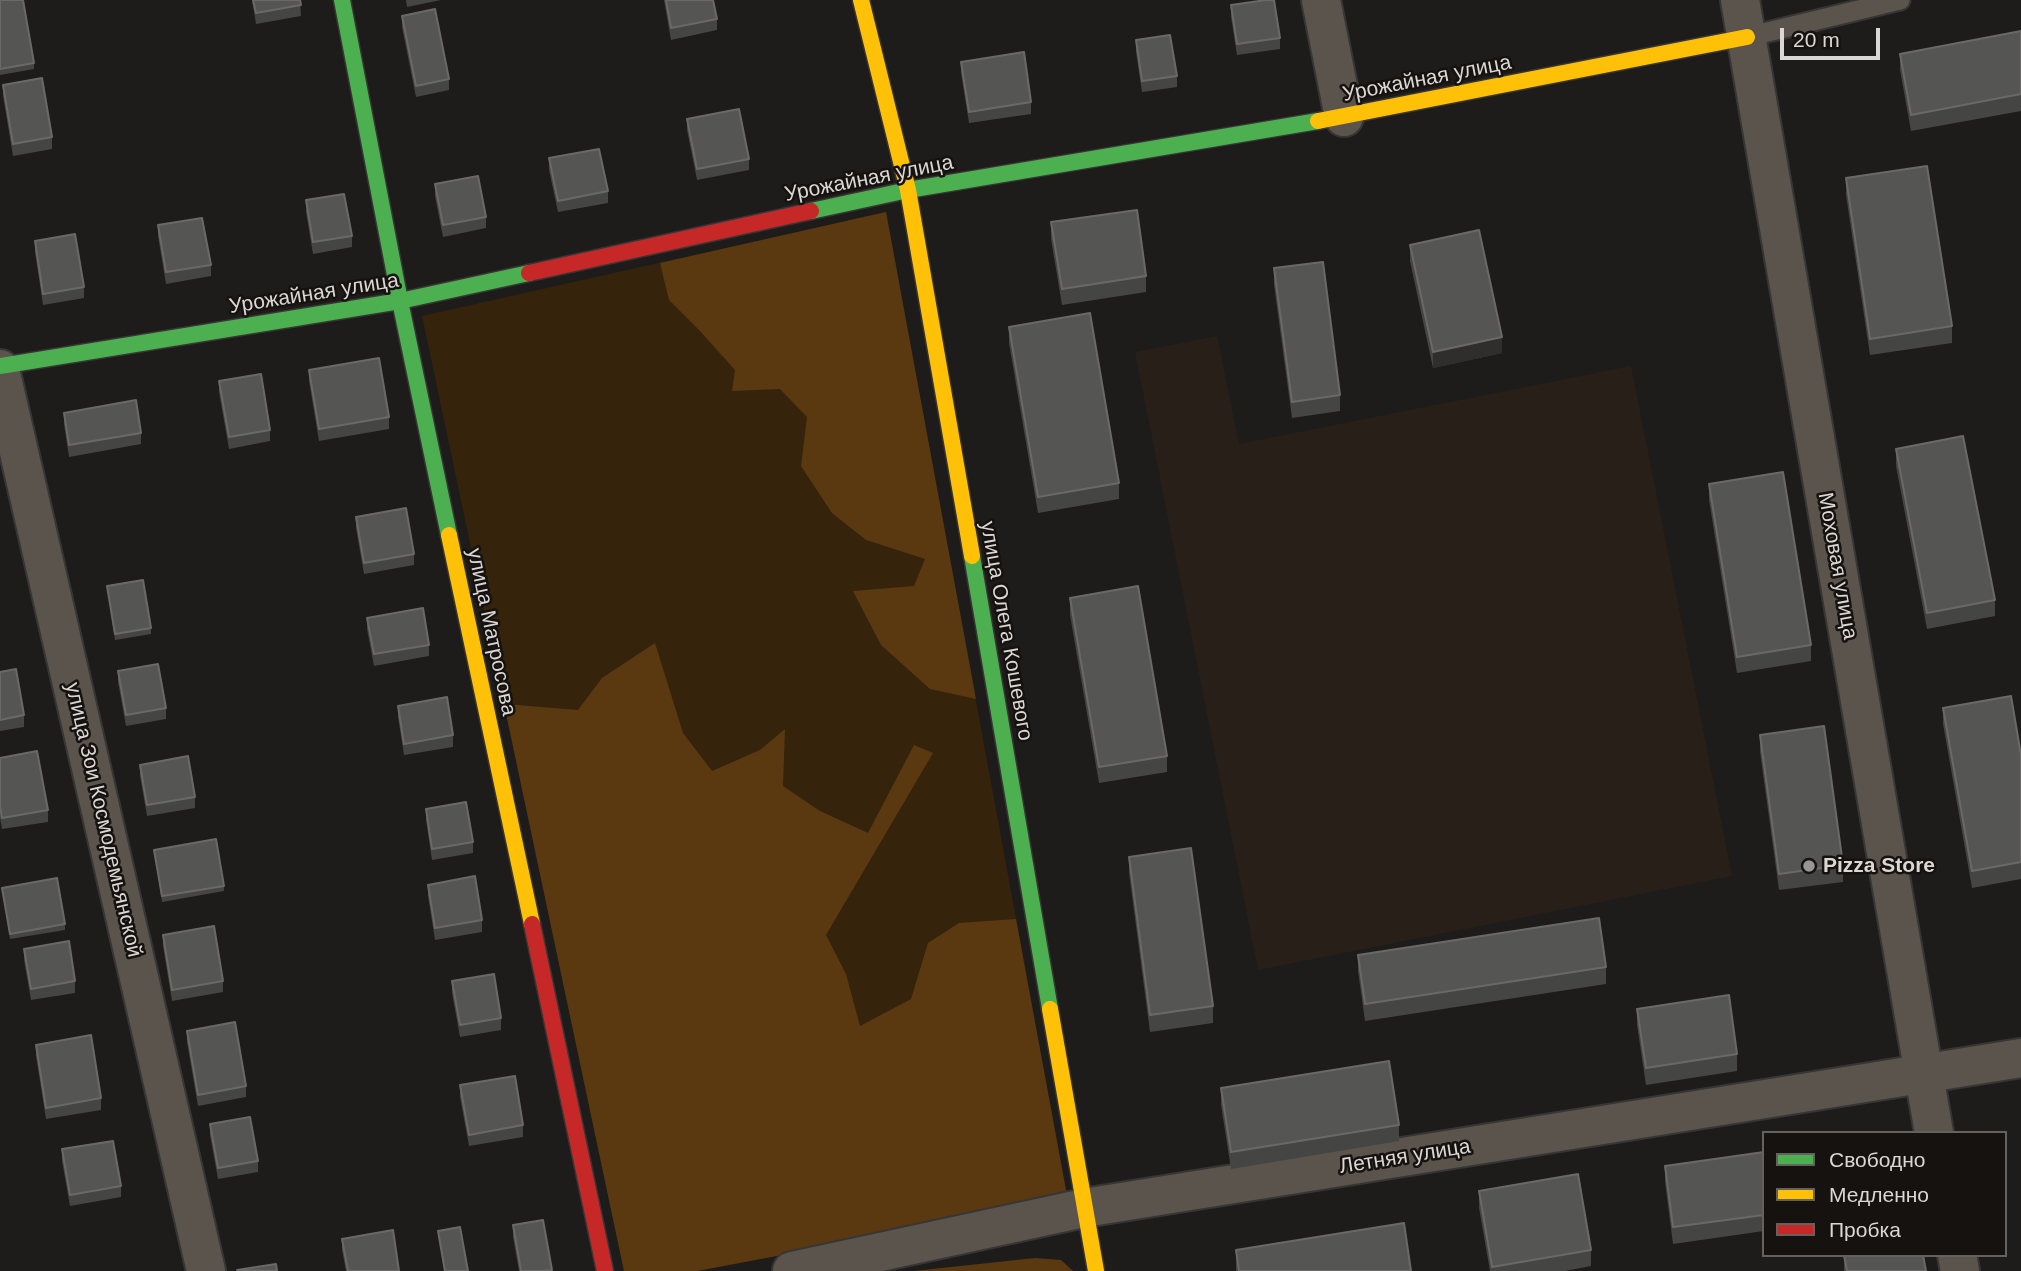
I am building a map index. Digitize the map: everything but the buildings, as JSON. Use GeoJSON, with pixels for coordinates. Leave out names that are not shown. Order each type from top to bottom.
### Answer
{"type":"FeatureCollection","features":[{"type":"Feature","properties":{"kind":"street","name":"улица Матросова"},"geometry":{"type":"LineString","coordinates":[[342,0],[400,301],[605,1271]]}},
{"type":"Feature","properties":{"kind":"street","name":"улица Олега Кошевого"},"geometry":{"type":"LineString","coordinates":[[861,0],[908,190],[1096,1271]]}},
{"type":"Feature","properties":{"kind":"street"},"geometry":{"type":"LineString","coordinates":[[1321,0],[1344,117]]}},
{"type":"Feature","properties":{"kind":"street","name":"Моховая улица"},"geometry":{"type":"LineString","coordinates":[[1740,0],[1934,1131]]}},
{"type":"Feature","properties":{"kind":"street","name":"Урожайная улица"},"geometry":{"type":"LineString","coordinates":[[0,367],[400,301],[908,190],[1344,117],[1746,37]]}},
{"type":"Feature","properties":{"kind":"street","name":"улица Зои Космодемьянской"},"geometry":{"type":"LineString","coordinates":[[0,367],[206,1271]]}},
{"type":"Feature","properties":{"kind":"street","name":"Летняя улица"},"geometry":{"type":"LineString","coordinates":[[792,1271],[1084,1208],[2021,1058]]}},
{"type":"Feature","properties":{"kind":"lane"},"geometry":{"type":"LineString","coordinates":[[1746,37],[1900,0]]}},
{"type":"Feature","properties":{"kind":"shaded area"},"geometry":{"type":"Polygon","coordinates":[[[886,212],[1068,1201],[697,1271],[624,1271],[422,316],[886,212]]]}},
{"type":"Feature","properties":{"kind":"shaded area"},"geometry":{"type":"Polygon","coordinates":[[[886,212],[976,699],[930,689],[881,645],[853,591],[914,586],[925,559],[866,540],[832,513],[801,466],[807,417],[780,389],[732,391],[735,370],[669,300],[660,263],[886,212]]]}},
{"type":"Feature","properties":{"kind":"shaded area"},"geometry":{"type":"Polygon","coordinates":[[[1217,336],[1239,444],[1631,366],[1732,876],[1258,970],[1135,352],[1217,336]]]}},
{"type":"Feature","properties":{"kind":"shaded area"},"geometry":{"type":"Polygon","coordinates":[[[655,643],[683,733],[712,771],[760,750],[785,729],[783,786],[820,811],[868,833],[914,745],[933,753],[826,935],[846,974],[860,1026],[911,999],[928,943],[959,923],[1016,919],[1068,1201],[697,1271],[624,1271],[504,704],[578,710],[602,678],[655,643]]]}},
{"type":"Feature","properties":{"kind":"shaded area"},"geometry":{"type":"Polygon","coordinates":[[[1035,1258],[1061,1260],[1073,1271],[914,1271],[1035,1258]]]}},
{"type":"Feature","properties":{"kind":"traffic: fast"},"geometry":{"type":"LineString","coordinates":[[342,0],[400,301],[449,535]]}},
{"type":"Feature","properties":{"kind":"traffic: fast"},"geometry":{"type":"LineString","coordinates":[[811,211],[908,190],[1318,121]]}},
{"type":"Feature","properties":{"kind":"traffic: fast"},"geometry":{"type":"LineString","coordinates":[[0,366],[400,301],[529,273]]}},
{"type":"Feature","properties":{"kind":"traffic: fast"},"geometry":{"type":"LineString","coordinates":[[972,556],[1050,1009]]}},
{"type":"Feature","properties":{"kind":"traffic: slow"},"geometry":{"type":"LineString","coordinates":[[861,0],[908,190],[972,556]]}},
{"type":"Feature","properties":{"kind":"traffic: slow"},"geometry":{"type":"LineString","coordinates":[[1318,121],[1747,37]]}},
{"type":"Feature","properties":{"kind":"traffic: slow"},"geometry":{"type":"LineString","coordinates":[[449,535],[532,924]]}},
{"type":"Feature","properties":{"kind":"traffic: slow"},"geometry":{"type":"LineString","coordinates":[[1050,1009],[1096,1271]]}},
{"type":"Feature","properties":{"kind":"traffic: jam"},"geometry":{"type":"LineString","coordinates":[[529,273],[811,211]]}},
{"type":"Feature","properties":{"kind":"traffic: jam"},"geometry":{"type":"LineString","coordinates":[[532,924],[605,1271]]}},
{"type":"Feature","properties":{"kind":"place","name":"Pizza Store"},"geometry":{"type":"Point","coordinates":[1809,866]}}]}
